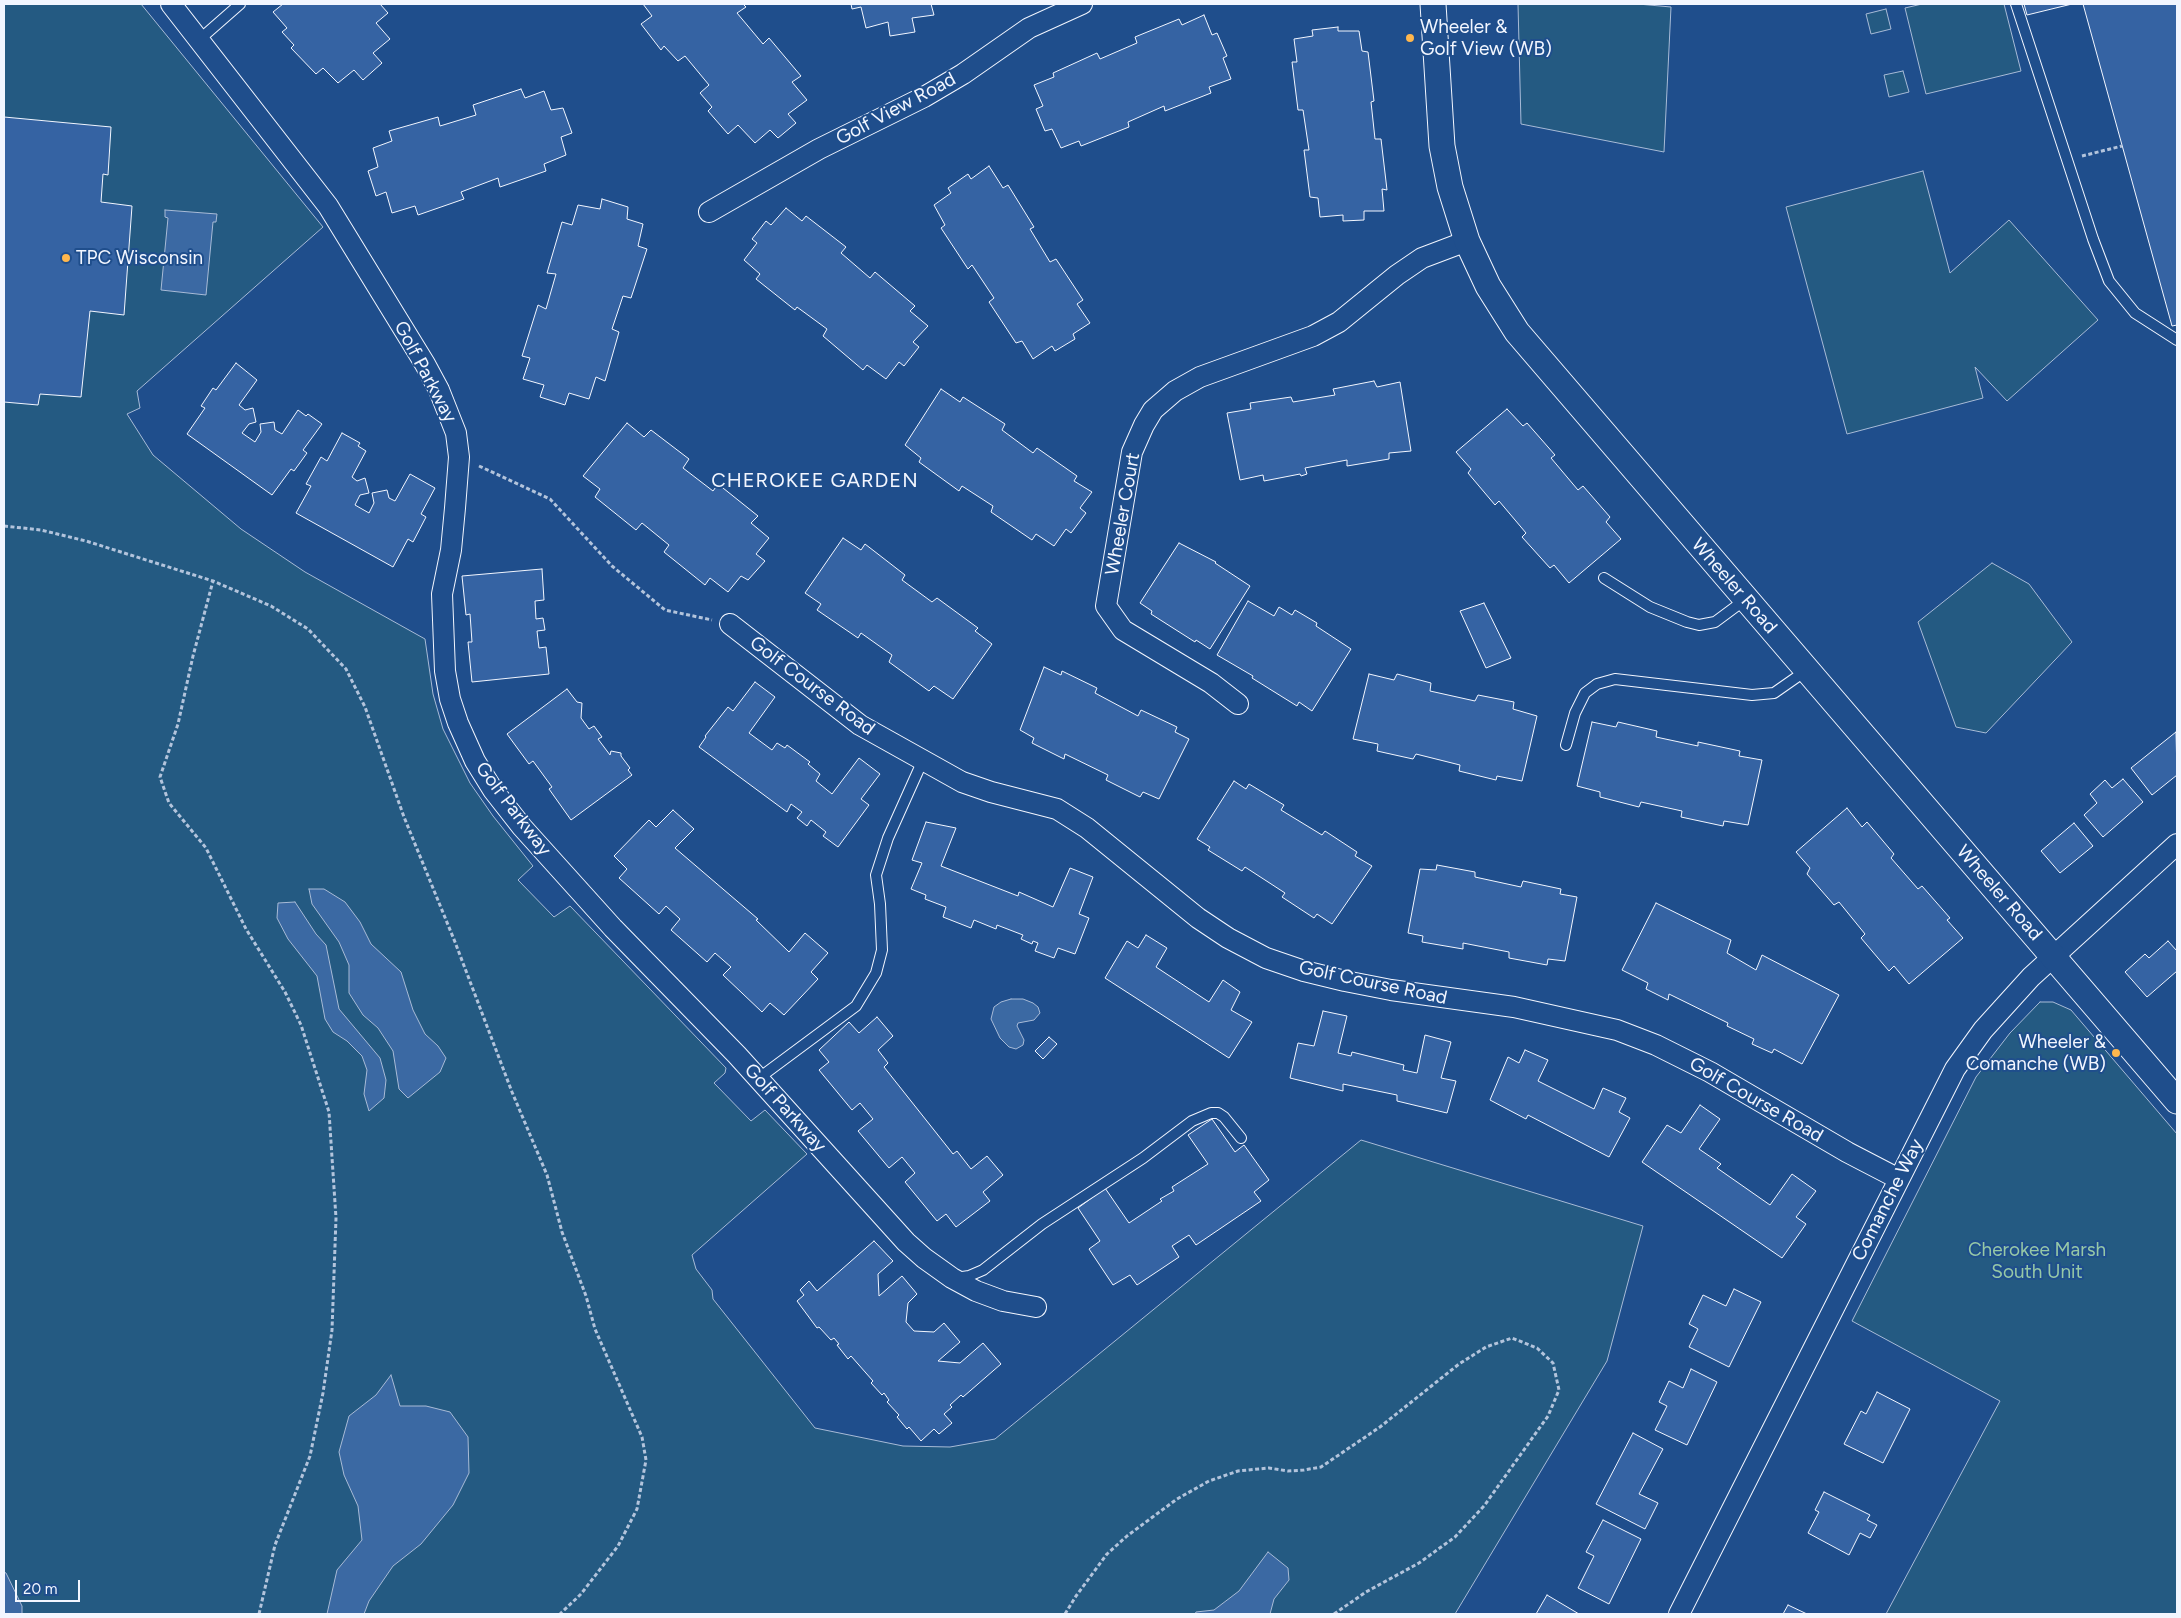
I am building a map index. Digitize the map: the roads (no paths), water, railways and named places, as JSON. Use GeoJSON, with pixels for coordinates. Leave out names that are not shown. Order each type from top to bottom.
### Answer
{"type":"FeatureCollection","features":[{"type":"Feature","properties":{"kind":"street","name":"Golf Parkway"},"geometry":{"type":"LineString","coordinates":[[171,4],[328,206],[439,390],[456,433],[459,457],[451,550],[442,594],[445,670],[450,699],[475,761],[493,790],[522,827],[613,928],[759,1078],[906,1242],[924,1258],[952,1278],[1003,1302],[1036,1307]]}},
{"type":"Feature","properties":{"kind":"street","name":"Golf View Road"},"geometry":{"type":"LineString","coordinates":[[709,212],[819,149],[924,97],[963,74],[1029,28],[1082,4]]}},
{"type":"Feature","properties":{"kind":"street","name":"Wheeler Road"},"geometry":{"type":"LineString","coordinates":[[1433,4],[1442,146],[1450,187],[1467,241],[1488,286],[1517,332],[2177,1101]]}},
{"type":"Feature","properties":{"kind":"street","name":"Wheeler Court"},"geometry":{"type":"LineString","coordinates":[[1238,704],[1212,683],[1123,630],[1106,606],[1132,452],[1144,425],[1153,410],[1175,391],[1200,377],[1313,336],[1340,322],[1396,275],[1422,258],[1467,241]]}},
{"type":"Feature","properties":{"kind":"street","name":"Golf Course Road"},"geometry":{"type":"LineString","coordinates":[[730,624],[860,725],[962,782],[991,792],[1057,809],[1087,828],[1198,918],[1228,938],[1266,958],[1304,971],[1345,980],[1440,997],[1514,1007],[1617,1030],[1656,1045],[1710,1072],[1847,1152],[1899,1179]]}},
{"type":"Feature","properties":{"kind":"street","name":"Comanche Way"},"geometry":{"type":"LineString","coordinates":[[1679,1614],[1955,1069],[1977,1038],[2031,977],[2177,844]]}},
{"type":"Feature","properties":{"kind":"lane"},"geometry":{"type":"LineString","coordinates":[[199,40],[240,4]]}},
{"type":"Feature","properties":{"kind":"lane"},"geometry":{"type":"LineString","coordinates":[[2016,4],[2093,239],[2109,281],[2135,313],[2177,340]]}},
{"type":"Feature","properties":{"kind":"lane"},"geometry":{"type":"LineString","coordinates":[[1604,578],[1650,607],[1699,625],[1715,622],[1746,599]]}},
{"type":"Feature","properties":{"kind":"lane"},"geometry":{"type":"LineString","coordinates":[[1566,745],[1575,713],[1585,693],[1597,684],[1615,679],[1752,695],[1774,693],[1807,670]]}},
{"type":"Feature","properties":{"kind":"lane"},"geometry":{"type":"LineString","coordinates":[[759,1078],[856,1006],[876,974],[882,950],[880,904],[876,875],[888,838],[923,760]]}},
{"type":"Feature","properties":{"kind":"lane"},"geometry":{"type":"LineString","coordinates":[[952,1278],[969,1276],[983,1270],[1042,1224],[1143,1158],[1192,1121],[1211,1113],[1218,1113],[1224,1117],[1241,1138]]}},
{"type":"Feature","properties":{"kind":"place","name":"Wheeler & Golf View (WB)"},"geometry":{"type":"Point","coordinates":[1410,38]}},
{"type":"Feature","properties":{"kind":"place","name":"TPC Wisconsin"},"geometry":{"type":"Point","coordinates":[66,258]}},
{"type":"Feature","properties":{"kind":"place","name":"Wheeler & Comanche (WB)"},"geometry":{"type":"Point","coordinates":[2116,1053]}},
{"type":"Feature","properties":{"kind":"district","name":"CHEROKEE GARDEN"},"geometry":{"type":"Point","coordinates":[815,481]}},
{"type":"Feature","properties":{"kind":"park label","name":"Cherokee Marsh South Unit"},"geometry":{"type":"Point","coordinates":[2037,1261]}}]}
